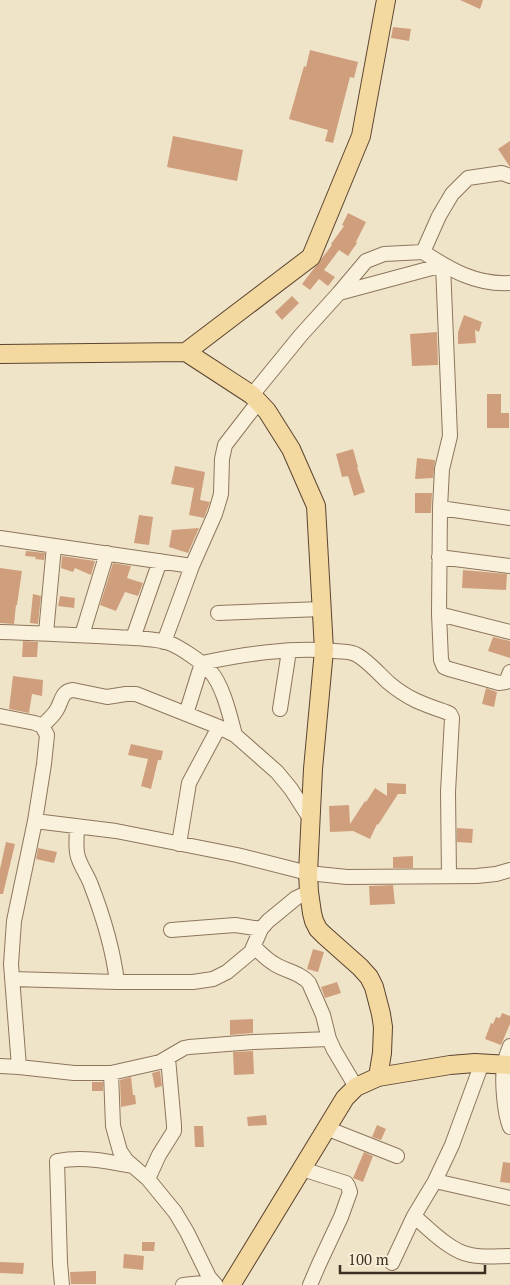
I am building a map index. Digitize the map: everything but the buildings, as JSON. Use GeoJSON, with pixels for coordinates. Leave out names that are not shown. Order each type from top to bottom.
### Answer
{"type":"FeatureCollection","features":[{"type":"Feature","properties":{"kind":"main road"},"geometry":{"type":"LineString","coordinates":[[186,352],[311,257],[361,136],[386,0]]}},
{"type":"Feature","properties":{"kind":"main road"},"geometry":{"type":"LineString","coordinates":[[0,354],[186,352],[255,398],[267,411],[291,449],[316,506],[324,650],[313,769],[308,873],[309,892],[312,913],[318,928],[360,967],[369,977],[374,987],[383,1027],[382,1053],[378,1077]]}},
{"type":"Feature","properties":{"kind":"main road"},"geometry":{"type":"LineString","coordinates":[[231,1285],[326,1128],[345,1098],[356,1087],[378,1077],[450,1064],[479,1063],[507,1065]]}},
{"type":"Feature","properties":{"kind":"street"},"geometry":{"type":"LineString","coordinates":[[423,252],[439,216],[452,194],[468,178],[502,173],[510,176]]}},
{"type":"Feature","properties":{"kind":"street"},"geometry":{"type":"LineString","coordinates":[[164,642],[192,566],[215,514],[219,501],[225,445],[255,398],[301,335],[340,293],[366,261],[384,254],[423,252],[464,276],[497,284],[510,283]]}},
{"type":"Feature","properties":{"kind":"street"},"geometry":{"type":"LineString","coordinates":[[340,293],[444,265]]}},
{"type":"Feature","properties":{"kind":"street"},"geometry":{"type":"LineString","coordinates":[[444,265],[450,436],[442,469],[440,508],[439,614],[441,660],[444,666],[499,683],[506,682],[510,672]]}},
{"type":"Feature","properties":{"kind":"street"},"geometry":{"type":"LineString","coordinates":[[440,508],[510,518]]}},
{"type":"Feature","properties":{"kind":"street"},"geometry":{"type":"LineString","coordinates":[[0,538],[192,566]]}},
{"type":"Feature","properties":{"kind":"street"},"geometry":{"type":"LineString","coordinates":[[46,633],[54,546]]}},
{"type":"Feature","properties":{"kind":"street"},"geometry":{"type":"LineString","coordinates":[[82,635],[106,553]]}},
{"type":"Feature","properties":{"kind":"street"},"geometry":{"type":"LineString","coordinates":[[439,557],[510,566]]}},
{"type":"Feature","properties":{"kind":"street"},"geometry":{"type":"LineString","coordinates":[[133,638],[160,562]]}},
{"type":"Feature","properties":{"kind":"street"},"geometry":{"type":"LineString","coordinates":[[218,613],[322,609]]}},
{"type":"Feature","properties":{"kind":"street"},"geometry":{"type":"LineString","coordinates":[[439,614],[510,632]]}},
{"type":"Feature","properties":{"kind":"street"},"geometry":{"type":"LineString","coordinates":[[0,632],[133,638],[170,643],[202,663],[217,679],[235,735]]}},
{"type":"Feature","properties":{"kind":"street"},"geometry":{"type":"LineString","coordinates":[[202,663],[241,655],[289,651],[324,650],[348,652],[358,655],[406,697],[450,714],[452,718],[448,792],[448,876]]}},
{"type":"Feature","properties":{"kind":"street"},"geometry":{"type":"LineString","coordinates":[[280,709],[289,651]]}},
{"type":"Feature","properties":{"kind":"street"},"geometry":{"type":"LineString","coordinates":[[186,714],[202,663]]}},
{"type":"Feature","properties":{"kind":"street"},"geometry":{"type":"LineString","coordinates":[[42,726],[54,714],[64,694],[69,690],[107,697],[136,694],[235,735],[277,772],[291,789],[311,820]]}},
{"type":"Feature","properties":{"kind":"street"},"geometry":{"type":"LineString","coordinates":[[0,716],[35,723],[42,726],[48,735],[34,821],[6,965],[12,980],[19,1067]]}},
{"type":"Feature","properties":{"kind":"street"},"geometry":{"type":"LineString","coordinates":[[179,844],[189,782],[219,727]]}},
{"type":"Feature","properties":{"kind":"street"},"geometry":{"type":"LineString","coordinates":[[34,821],[116,831],[237,855],[308,873],[354,878],[477,876],[510,870]]}},
{"type":"Feature","properties":{"kind":"street"},"geometry":{"type":"LineString","coordinates":[[77,826],[78,859],[98,904],[112,951],[117,982]]}},
{"type":"Feature","properties":{"kind":"street"},"geometry":{"type":"LineString","coordinates":[[12,980],[193,982],[213,978],[227,972],[251,952],[261,929],[296,898],[309,892]]}},
{"type":"Feature","properties":{"kind":"street"},"geometry":{"type":"LineString","coordinates":[[171,930],[235,925],[261,929]]}},
{"type":"Feature","properties":{"kind":"street"},"geometry":{"type":"LineString","coordinates":[[254,947],[273,964],[301,976],[309,982],[323,1015],[334,1050],[356,1087]]}},
{"type":"Feature","properties":{"kind":"street"},"geometry":{"type":"LineString","coordinates":[[0,1066],[74,1073],[111,1073],[151,1064],[168,1058],[189,1046],[330,1039]]}},
{"type":"Feature","properties":{"kind":"street"},"geometry":{"type":"LineString","coordinates":[[510,1046],[504,1099],[510,1128]]}},
{"type":"Feature","properties":{"kind":"street"},"geometry":{"type":"LineString","coordinates":[[148,1180],[159,1155],[174,1131],[168,1058]]}},
{"type":"Feature","properties":{"kind":"street"},"geometry":{"type":"LineString","coordinates":[[392,1263],[414,1216],[436,1181],[452,1145],[479,1063]]}},
{"type":"Feature","properties":{"kind":"street"},"geometry":{"type":"LineString","coordinates":[[111,1073],[113,1126],[120,1151],[126,1160],[148,1180],[175,1212],[214,1284],[182,1285]]}},
{"type":"Feature","properties":{"kind":"street"},"geometry":{"type":"LineString","coordinates":[[326,1128],[397,1156]]}},
{"type":"Feature","properties":{"kind":"street"},"geometry":{"type":"LineString","coordinates":[[62,1285],[57,1161],[94,1159],[132,1166]]}},
{"type":"Feature","properties":{"kind":"street"},"geometry":{"type":"LineString","coordinates":[[302,1169],[346,1183],[350,1188],[341,1217],[310,1285]]}},
{"type":"Feature","properties":{"kind":"street"},"geometry":{"type":"LineString","coordinates":[[436,1181],[510,1198]]}},
{"type":"Feature","properties":{"kind":"street"},"geometry":{"type":"LineString","coordinates":[[414,1216],[461,1253],[481,1256],[510,1256]]}}]}
